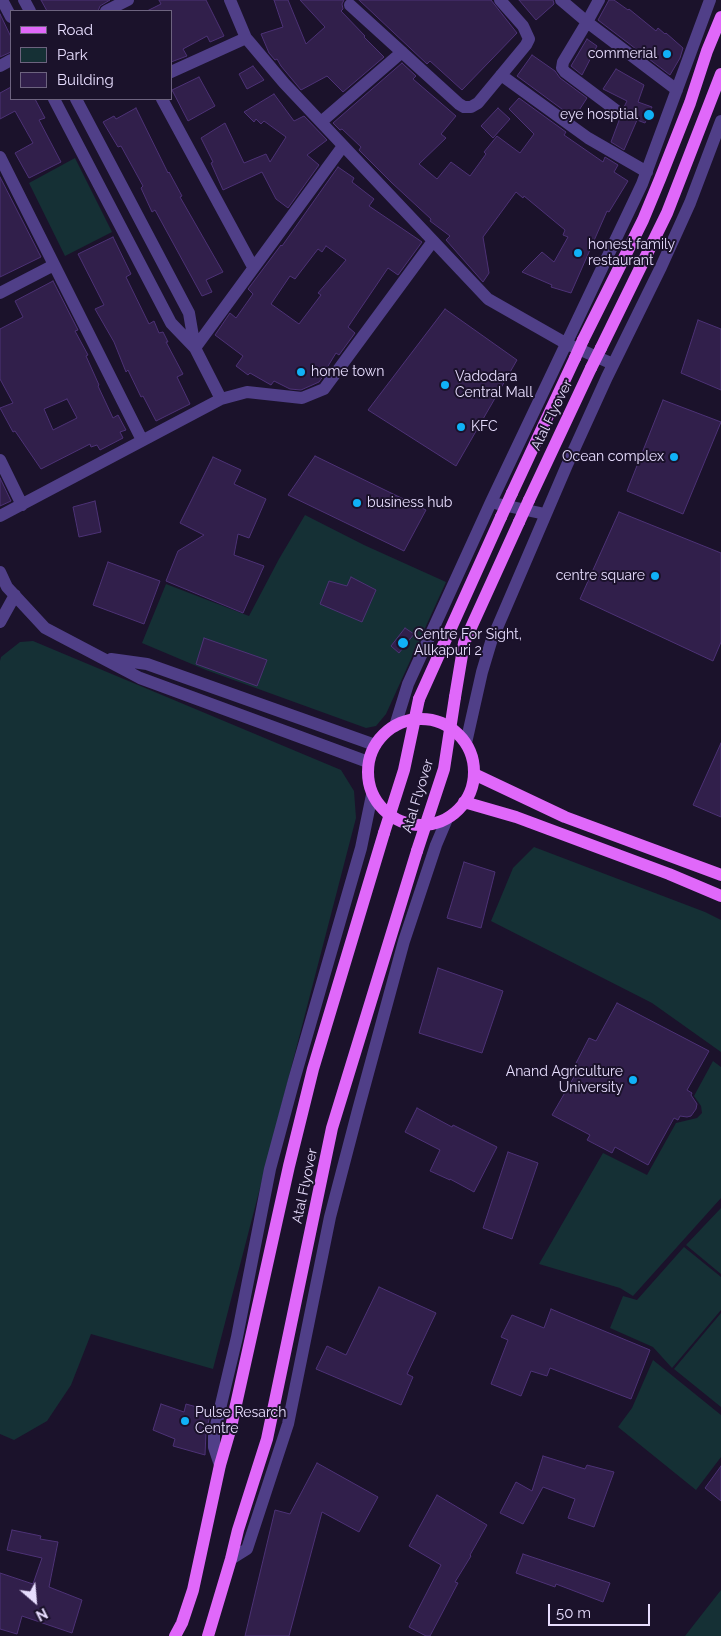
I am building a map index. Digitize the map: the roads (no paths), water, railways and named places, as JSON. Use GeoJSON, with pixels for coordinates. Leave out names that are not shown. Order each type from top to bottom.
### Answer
{"type":"FeatureCollection","features":[{"type":"Feature","properties":{"kind":"main road","name":"Atal Flyover"},"geometry":{"type":"LineString","coordinates":[[175,1636],[182,1623],[193,1590],[289,1166],[313,1069],[404,770],[418,699],[498,522],[643,220],[690,102],[707,51],[721,17]]}},
{"type":"Feature","properties":{"kind":"main road","name":"Atal Flyover"},"geometry":{"type":"LineString","coordinates":[[208,1636],[238,1530],[267,1439],[332,1128],[444,768],[464,643],[544,465],[667,213],[721,74]]}},
{"type":"Feature","properties":{"kind":"main road"},"geometry":{"type":"LineString","coordinates":[[420,718],[438,721],[454,730],[466,743],[473,760],[474,774],[470,794],[460,808],[447,819],[430,825],[413,825],[396,820],[382,810],[372,795],[368,779],[368,762],[375,745],[387,731],[395,726],[402,722],[420,718]]}},
{"type":"Feature","properties":{"kind":"main road"},"geometry":{"type":"LineString","coordinates":[[474,774],[565,817],[721,875]]}},
{"type":"Feature","properties":{"kind":"main road"},"geometry":{"type":"LineString","coordinates":[[464,802],[516,817],[669,874],[721,896]]}},
{"type":"Feature","properties":{"kind":"main road"},"geometry":{"type":"LineString","coordinates":[[669,874],[677,858]]}},
{"type":"Feature","properties":{"kind":"street"},"geometry":{"type":"LineString","coordinates":[[2,0],[10,15]]}},
{"type":"Feature","properties":{"kind":"street"},"geometry":{"type":"LineString","coordinates":[[111,10],[128,0]]}},
{"type":"Feature","properties":{"kind":"street"},"geometry":{"type":"LineString","coordinates":[[230,0],[246,38],[284,83],[488,300],[567,344],[613,364]]}},
{"type":"Feature","properties":{"kind":"street"},"geometry":{"type":"LineString","coordinates":[[350,5],[464,107],[471,107],[478,103],[529,39],[524,26],[500,0]]}},
{"type":"Feature","properties":{"kind":"street"},"geometry":{"type":"LineString","coordinates":[[561,0],[677,90]]}},
{"type":"Feature","properties":{"kind":"street"},"geometry":{"type":"LineString","coordinates":[[599,0],[563,62],[562,68],[617,111]]}},
{"type":"Feature","properties":{"kind":"street"},"geometry":{"type":"LineString","coordinates":[[395,726],[408,684],[491,502],[647,172],[710,0]]}},
{"type":"Feature","properties":{"kind":"street"},"geometry":{"type":"LineString","coordinates":[[172,72],[246,38]]}},
{"type":"Feature","properties":{"kind":"street"},"geometry":{"type":"LineString","coordinates":[[321,122],[402,52]]}},
{"type":"Feature","properties":{"kind":"street"},"geometry":{"type":"LineString","coordinates":[[501,74],[588,138],[647,172]]}},
{"type":"Feature","properties":{"kind":"street"},"geometry":{"type":"LineString","coordinates":[[55,100],[171,323],[195,348],[221,399]]}},
{"type":"Feature","properties":{"kind":"street"},"geometry":{"type":"LineString","coordinates":[[77,100],[189,313],[195,348]]}},
{"type":"Feature","properties":{"kind":"street"},"geometry":{"type":"LineString","coordinates":[[163,100],[252,267]]}},
{"type":"Feature","properties":{"kind":"street"},"geometry":{"type":"LineString","coordinates":[[466,743],[482,672],[491,642],[545,514],[613,364],[684,215],[721,121]]}},
{"type":"Feature","properties":{"kind":"street"},"geometry":{"type":"LineString","coordinates":[[195,348],[252,267],[343,146]]}},
{"type":"Feature","properties":{"kind":"street"},"geometry":{"type":"LineString","coordinates":[[0,157],[142,440]]}},
{"type":"Feature","properties":{"kind":"street"},"geometry":{"type":"LineString","coordinates":[[0,516],[221,399],[247,392],[302,398],[324,389],[433,241]]}},
{"type":"Feature","properties":{"kind":"street"},"geometry":{"type":"LineString","coordinates":[[0,293],[54,265]]}},
{"type":"Feature","properties":{"kind":"street"},"geometry":{"type":"LineString","coordinates":[[0,460],[22,505]]}},
{"type":"Feature","properties":{"kind":"street"},"geometry":{"type":"LineString","coordinates":[[491,502],[545,514]]}},
{"type":"Feature","properties":{"kind":"street"},"geometry":{"type":"LineString","coordinates":[[0,572],[7,587],[45,628],[140,678],[368,762]]}},
{"type":"Feature","properties":{"kind":"street"},"geometry":{"type":"LineString","coordinates":[[0,622],[15,595]]}},
{"type":"Feature","properties":{"kind":"street"},"geometry":{"type":"LineString","coordinates":[[103,658],[147,664],[375,745]]}},
{"type":"Feature","properties":{"kind":"street"},"geometry":{"type":"LineString","coordinates":[[220,1466],[214,1447],[214,1434],[237,1338],[270,1169],[361,848],[372,795]]}},
{"type":"Feature","properties":{"kind":"street"},"geometry":{"type":"LineString","coordinates":[[231,1559],[247,1549],[288,1424],[330,1217],[358,1110],[404,941],[436,845],[447,819]]}},
{"type":"Feature","properties":{"kind":"place","name":"commerial"},"geometry":{"type":"Point","coordinates":[667,54]}},
{"type":"Feature","properties":{"kind":"place","name":"eye hosptial"},"geometry":{"type":"Point","coordinates":[649,115]}},
{"type":"Feature","properties":{"kind":"place","name":"honest family restaurant"},"geometry":{"type":"Point","coordinates":[578,253]}},
{"type":"Feature","properties":{"kind":"place","name":"home town"},"geometry":{"type":"Point","coordinates":[301,372]}},
{"type":"Feature","properties":{"kind":"place","name":"Vadodara Central Mall"},"geometry":{"type":"Point","coordinates":[445,385]}},
{"type":"Feature","properties":{"kind":"place","name":"KFC"},"geometry":{"type":"Point","coordinates":[461,427]}},
{"type":"Feature","properties":{"kind":"place","name":"Ocean complex"},"geometry":{"type":"Point","coordinates":[674,457]}},
{"type":"Feature","properties":{"kind":"place","name":"business hub"},"geometry":{"type":"Point","coordinates":[357,503]}},
{"type":"Feature","properties":{"kind":"place","name":"centre square"},"geometry":{"type":"Point","coordinates":[655,576]}},
{"type":"Feature","properties":{"kind":"place","name":"Centre For Sight, Allkapuri 2"},"geometry":{"type":"Point","coordinates":[403,643]}},
{"type":"Feature","properties":{"kind":"place","name":"Anand Agriculture University"},"geometry":{"type":"Point","coordinates":[633,1080]}},
{"type":"Feature","properties":{"kind":"place","name":"Pulse Resarch Centre"},"geometry":{"type":"Point","coordinates":[185,1421]}}]}
